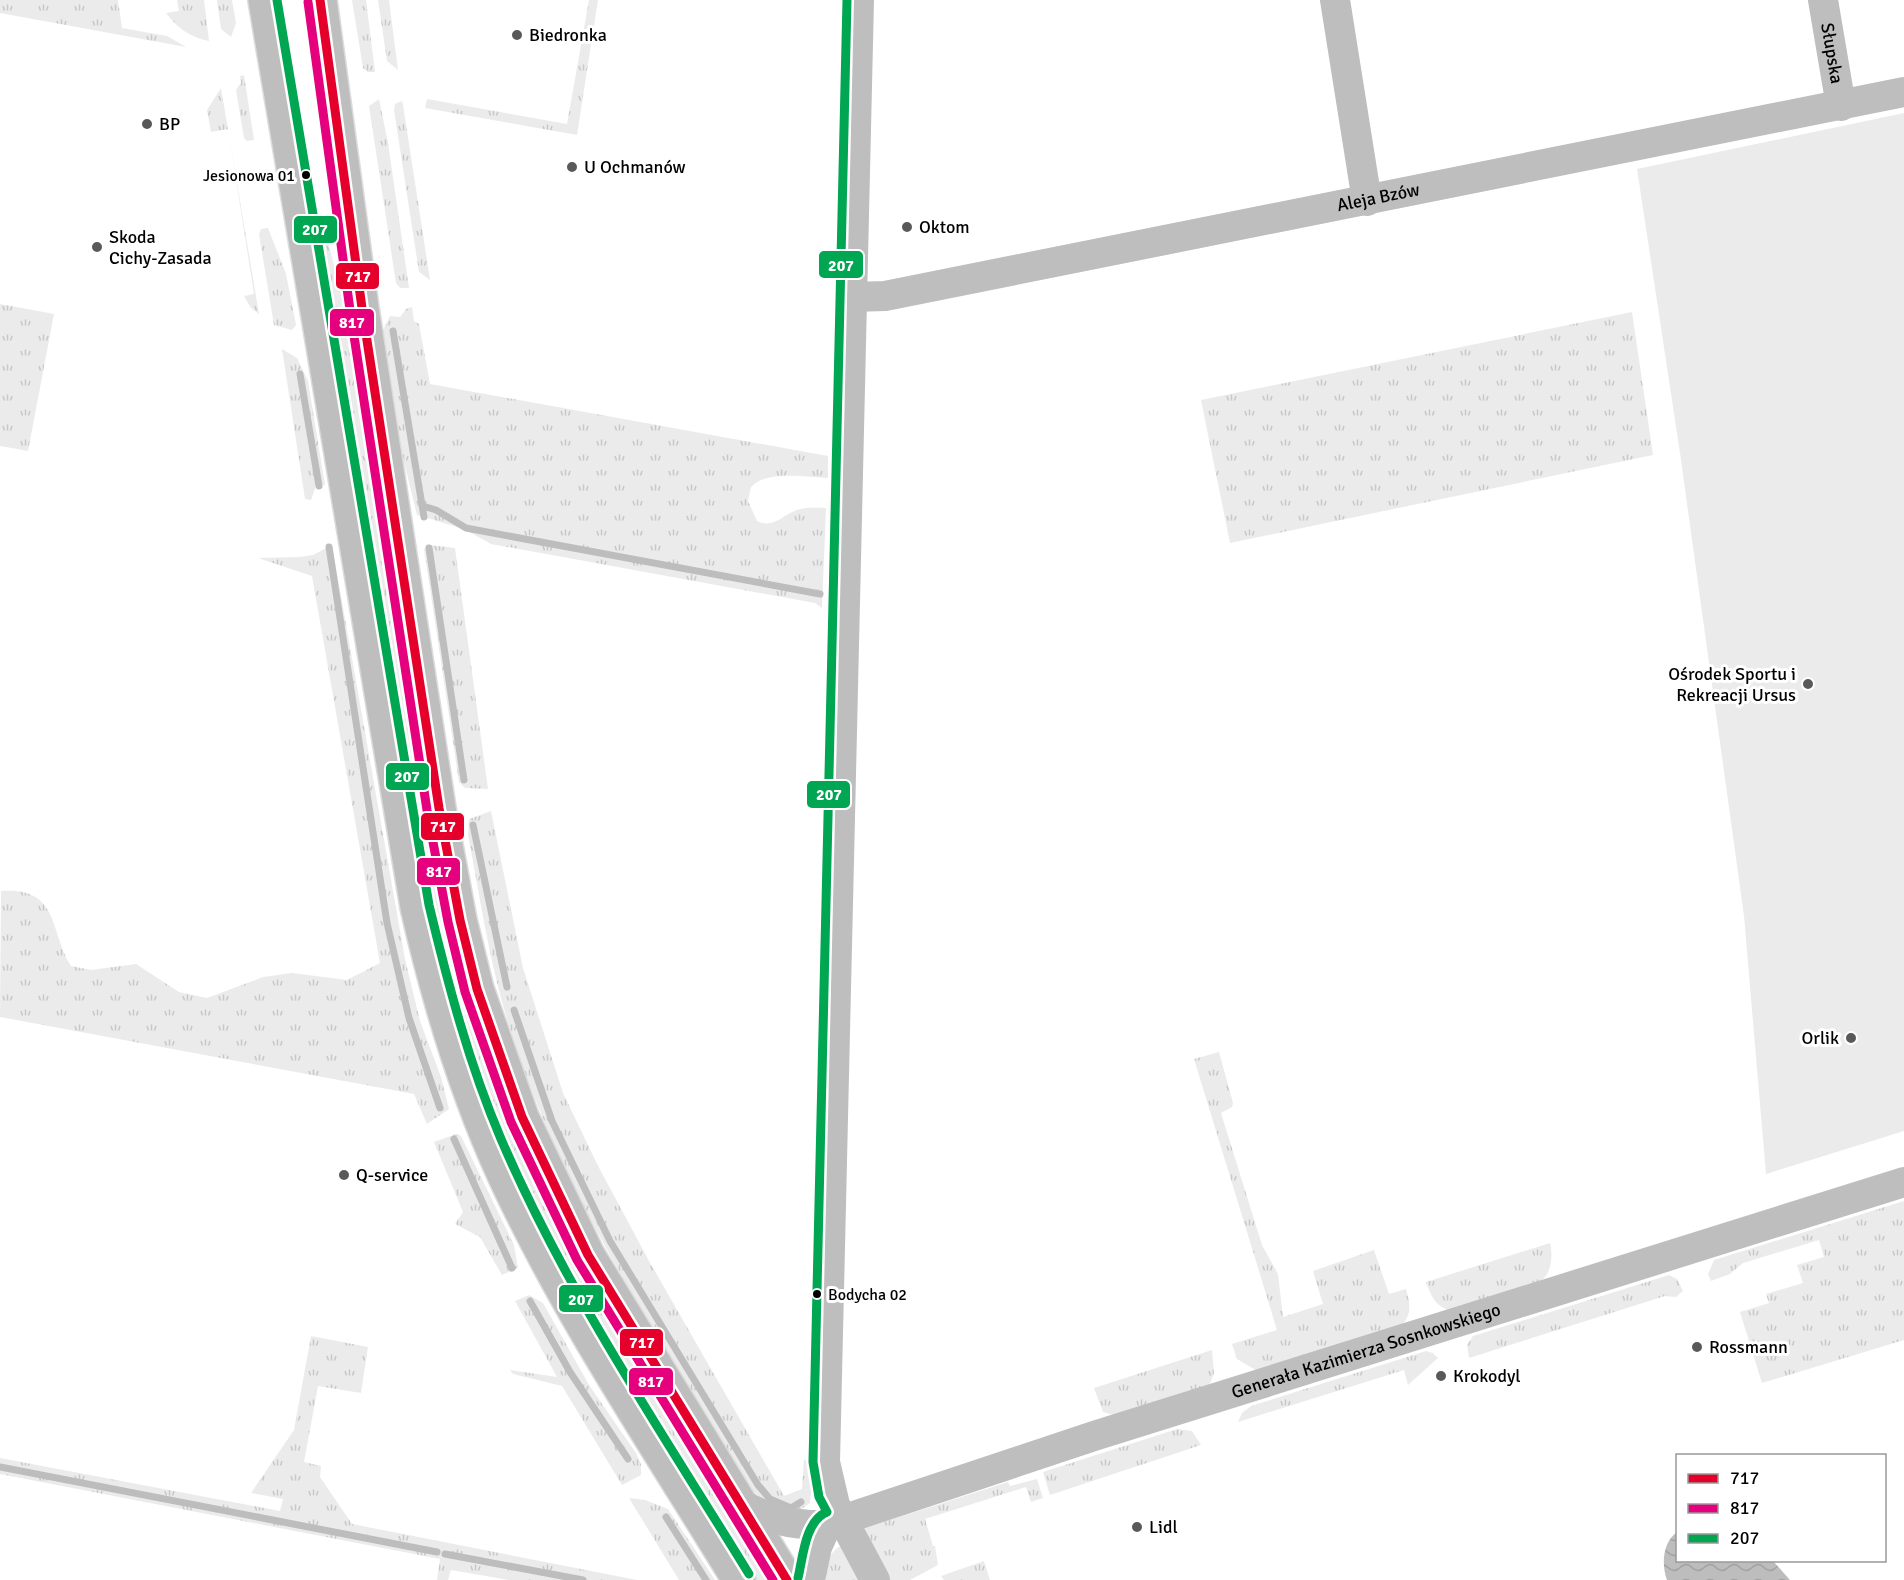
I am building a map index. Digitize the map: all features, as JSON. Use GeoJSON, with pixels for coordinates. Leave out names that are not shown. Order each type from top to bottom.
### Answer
{"type":"FeatureCollection","features":[{"type":"Feature","properties":{"kind":"main road"},"geometry":{"type":"LineString","coordinates":[[265,0],[417,907],[447,1025],[478,1112],[526,1222],[580,1320],[739,1580]]}},
{"type":"Feature","properties":{"kind":"main road"},"geometry":{"type":"LineString","coordinates":[[320,0],[362,308],[439,808],[458,910],[477,989],[506,1078],[558,1197],[588,1255],[736,1501],[787,1580]]}},
{"type":"Feature","properties":{"kind":"street"},"geometry":{"type":"LineString","coordinates":[[859,0],[825,1462],[835,1521],[875,1580]]}},
{"type":"Feature","properties":{"kind":"street"},"geometry":{"type":"LineString","coordinates":[[1335,0],[1367,201]]}},
{"type":"Feature","properties":{"kind":"street","name":"Słupska"},"geometry":{"type":"LineString","coordinates":[[1823,0],[1841,106]]}},
{"type":"Feature","properties":{"kind":"street","name":"Aleja Bzów"},"geometry":{"type":"LineString","coordinates":[[852,297],[885,296],[1904,93]]}},
{"type":"Feature","properties":{"kind":"street","name":"Generała Kazimierza Sosnkowskiego"},"geometry":{"type":"LineString","coordinates":[[736,1501],[758,1514],[780,1522],[803,1526],[835,1521],[1094,1436],[1904,1182]]}},
{"type":"Feature","properties":{"kind":"street"},"geometry":{"type":"LineString","coordinates":[[810,1580],[817,1547],[835,1521]]}},
{"type":"Feature","properties":{"kind":"green space"},"geometry":{"type":"Polygon","coordinates":[[[0,0],[118,0],[122,28],[167,36],[186,47],[0,13],[0,0]]]}},
{"type":"Feature","properties":{"kind":"green space"},"geometry":{"type":"Polygon","coordinates":[[[177,0],[204,0],[209,41],[184,31],[166,13],[179,11],[177,0]]]}},
{"type":"Feature","properties":{"kind":"green space"},"geometry":{"type":"Polygon","coordinates":[[[217,0],[232,0],[236,23],[231,37],[221,29],[217,0]]]}},
{"type":"Feature","properties":{"kind":"green space"},"geometry":{"type":"Polygon","coordinates":[[[352,0],[366,0],[375,72],[368,72],[363,68],[352,0]]]}},
{"type":"Feature","properties":{"kind":"green space"},"geometry":{"type":"Polygon","coordinates":[[[378,0],[389,0],[398,70],[387,61],[378,0]]]}},
{"type":"Feature","properties":{"kind":"green space"},"geometry":{"type":"Polygon","coordinates":[[[589,0],[598,0],[577,135],[425,108],[427,99],[567,124],[589,0]]]}},
{"type":"Feature","properties":{"kind":"green space"},"geometry":{"type":"Polygon","coordinates":[[[244,75],[254,140],[247,141],[244,138],[236,90],[241,83],[240,76],[244,75]]]}},
{"type":"Feature","properties":{"kind":"green space"},"geometry":{"type":"Polygon","coordinates":[[[221,88],[228,129],[211,132],[207,110],[221,88]]]}},
{"type":"Feature","properties":{"kind":"green space"},"geometry":{"type":"Polygon","coordinates":[[[379,99],[388,143],[409,288],[400,288],[396,283],[369,106],[379,99]]]}},
{"type":"Feature","properties":{"kind":"green space"},"geometry":{"type":"Polygon","coordinates":[[[402,101],[430,280],[419,272],[394,110],[395,104],[402,101]]]}},
{"type":"Feature","properties":{"kind":"green space","name":"Ośrodek Sportu i Rekreacji Ursus"},"geometry":{"type":"Polygon","coordinates":[[[1904,113],[1904,1131],[1766,1174],[1744,916],[1680,453],[1637,169],[1904,113]]]}},
{"type":"Feature","properties":{"kind":"green space"},"geometry":{"type":"Polygon","coordinates":[[[230,139],[259,314],[251,308],[244,296],[254,294],[230,139]]]}},
{"type":"Feature","properties":{"kind":"green space"},"geometry":{"type":"Polygon","coordinates":[[[268,228],[286,274],[296,325],[292,330],[274,325],[259,234],[261,229],[268,228]]]}},
{"type":"Feature","properties":{"kind":"green space"},"geometry":{"type":"Polygon","coordinates":[[[328,242],[348,320],[461,976],[770,1580],[755,1580],[650,1411],[583,1297],[523,1179],[496,1119],[476,1066],[444,958],[421,848],[332,298],[324,243],[328,242]]]}},
{"type":"Feature","properties":{"kind":"green space"},"geometry":{"type":"Polygon","coordinates":[[[0,304],[54,314],[28,451],[0,446],[0,304]]]}},
{"type":"Feature","properties":{"kind":"green space"},"geometry":{"type":"Polygon","coordinates":[[[412,307],[414,321],[419,324],[430,384],[828,456],[828,478],[777,476],[767,478],[751,487],[748,501],[757,521],[763,523],[773,522],[800,509],[826,508],[822,608],[815,603],[491,544],[464,529],[417,515],[404,462],[383,330],[390,316],[400,317],[406,309],[412,307]]]}},
{"type":"Feature","properties":{"kind":"green space"},"geometry":{"type":"Polygon","coordinates":[[[1632,312],[1653,455],[1230,543],[1201,400],[1632,312]]]}},
{"type":"Feature","properties":{"kind":"green space"},"geometry":{"type":"Polygon","coordinates":[[[282,349],[297,358],[308,381],[325,485],[316,486],[311,500],[305,499],[282,349]]]}},
{"type":"Feature","properties":{"kind":"green space"},"geometry":{"type":"Polygon","coordinates":[[[332,545],[405,959],[420,1021],[441,1077],[449,1109],[427,1124],[414,1094],[0,1017],[1,891],[20,892],[34,896],[43,904],[50,914],[71,966],[91,970],[136,964],[179,992],[207,998],[263,977],[292,973],[347,980],[380,963],[312,576],[258,558],[313,555],[332,545]]]}},
{"type":"Feature","properties":{"kind":"green space"},"geometry":{"type":"Polygon","coordinates":[[[430,545],[455,548],[488,789],[465,788],[459,782],[424,549],[430,545]]]}},
{"type":"Feature","properties":{"kind":"green space"},"geometry":{"type":"Polygon","coordinates":[[[491,811],[523,968],[563,1093],[597,1164],[649,1261],[784,1496],[802,1489],[804,1459],[810,1463],[812,1484],[810,1503],[794,1514],[766,1503],[740,1475],[617,1267],[570,1178],[549,1132],[530,1086],[505,1013],[487,938],[468,835],[469,819],[491,811]]]}},
{"type":"Feature","properties":{"kind":"green space"},"geometry":{"type":"Polygon","coordinates":[[[1219,1052],[1233,1103],[1232,1107],[1221,1113],[1262,1245],[1278,1274],[1283,1317],[1323,1304],[1313,1271],[1374,1250],[1389,1294],[1406,1289],[1409,1311],[1406,1320],[1398,1329],[1259,1372],[1237,1359],[1232,1344],[1277,1330],[1194,1059],[1219,1052]]]}},
{"type":"Feature","properties":{"kind":"green space"},"geometry":{"type":"Polygon","coordinates":[[[456,1134],[461,1136],[514,1245],[518,1268],[502,1275],[480,1237],[455,1224],[463,1212],[434,1142],[456,1134]]]}},
{"type":"Feature","properties":{"kind":"green space"},"geometry":{"type":"Polygon","coordinates":[[[1904,1201],[1904,1340],[1762,1383],[1740,1312],[1769,1303],[1766,1294],[1803,1283],[1797,1265],[1824,1257],[1819,1240],[1743,1263],[1730,1274],[1711,1281],[1708,1274],[1714,1260],[1904,1201]]]}},
{"type":"Feature","properties":{"kind":"green space"},"geometry":{"type":"Polygon","coordinates":[[[1550,1243],[1551,1259],[1547,1274],[1540,1282],[1523,1290],[1448,1310],[1434,1299],[1426,1282],[1550,1243]]]}},
{"type":"Feature","properties":{"kind":"green space"},"geometry":{"type":"Polygon","coordinates":[[[1669,1275],[1677,1279],[1683,1291],[1676,1297],[1665,1296],[1469,1358],[1467,1345],[1473,1336],[1669,1275]]]}},
{"type":"Feature","properties":{"kind":"green space"},"geometry":{"type":"Polygon","coordinates":[[[529,1295],[543,1303],[589,1385],[636,1453],[641,1464],[641,1475],[622,1485],[562,1386],[513,1374],[510,1370],[557,1377],[515,1301],[529,1295]]]}},
{"type":"Feature","properties":{"kind":"green space"},"geometry":{"type":"Polygon","coordinates":[[[311,1336],[368,1347],[361,1393],[318,1386],[304,1462],[321,1466],[320,1477],[352,1524],[637,1580],[509,1580],[451,1570],[448,1580],[437,1580],[440,1559],[0,1474],[0,1458],[280,1511],[283,1499],[251,1493],[294,1430],[311,1336]]]}},
{"type":"Feature","properties":{"kind":"green space"},"geometry":{"type":"Polygon","coordinates":[[[1212,1350],[1214,1373],[1208,1389],[1117,1416],[1103,1412],[1094,1388],[1212,1350]]]}},
{"type":"Feature","properties":{"kind":"green space"},"geometry":{"type":"Polygon","coordinates":[[[1426,1351],[1438,1358],[1408,1385],[1404,1370],[1238,1422],[1242,1413],[1251,1406],[1426,1351]]]}},
{"type":"Feature","properties":{"kind":"green space"},"geometry":{"type":"Polygon","coordinates":[[[1177,1429],[1192,1431],[1201,1445],[1050,1495],[1043,1472],[1177,1429]]]}},
{"type":"Feature","properties":{"kind":"green space"},"geometry":{"type":"Polygon","coordinates":[[[1037,1479],[1043,1498],[1031,1502],[1026,1487],[925,1519],[933,1546],[935,1546],[938,1565],[910,1580],[886,1580],[865,1528],[1008,1482],[1010,1486],[1037,1479]]]}},
{"type":"Feature","properties":{"kind":"green space"},"geometry":{"type":"Polygon","coordinates":[[[629,1498],[645,1500],[668,1509],[715,1580],[679,1580],[629,1498]]]}},
{"type":"Feature","properties":{"kind":"green space"},"geometry":{"type":"Polygon","coordinates":[[[848,1542],[865,1580],[826,1580],[826,1567],[830,1556],[837,1548],[848,1542]]]}},
{"type":"Feature","properties":{"kind":"green space"},"geometry":{"type":"Polygon","coordinates":[[[984,1561],[990,1580],[944,1580],[941,1576],[984,1561]]]}},
{"type":"Feature","properties":{"kind":"water"},"geometry":{"type":"Polygon","coordinates":[[[1676,1533],[1676,1562],[1774,1562],[1790,1580],[1667,1580],[1664,1554],[1672,1536],[1676,1533]]]}},
{"type":"Feature","properties":{"kind":"waterway"},"geometry":{"type":"LineString","coordinates":[[393,331],[424,517]]}},
{"type":"Feature","properties":{"kind":"waterway"},"geometry":{"type":"LineString","coordinates":[[300,374],[319,486]]}},
{"type":"Feature","properties":{"kind":"waterway"},"geometry":{"type":"LineString","coordinates":[[423,506],[436,510],[466,528],[820,594]]}},
{"type":"Feature","properties":{"kind":"waterway"},"geometry":{"type":"LineString","coordinates":[[329,547],[387,923],[409,1018],[440,1108]]}},
{"type":"Feature","properties":{"kind":"waterway"},"geometry":{"type":"LineString","coordinates":[[429,548],[464,780]]}},
{"type":"Feature","properties":{"kind":"waterway"},"geometry":{"type":"LineString","coordinates":[[473,825],[507,987]]}},
{"type":"Feature","properties":{"kind":"waterway"},"geometry":{"type":"LineString","coordinates":[[514,1010],[552,1121],[610,1241],[758,1485],[770,1499],[791,1508],[801,1502]]}},
{"type":"Feature","properties":{"kind":"waterway"},"geometry":{"type":"LineString","coordinates":[[454,1139],[512,1268]]}},
{"type":"Feature","properties":{"kind":"waterway"},"geometry":{"type":"LineString","coordinates":[[530,1301],[570,1372],[628,1459]]}},
{"type":"Feature","properties":{"kind":"waterway"},"geometry":{"type":"LineString","coordinates":[[0,1467],[437,1552]]}},
{"type":"Feature","properties":{"kind":"waterway"},"geometry":{"type":"LineString","coordinates":[[666,1517],[706,1580]]}},
{"type":"Feature","properties":{"kind":"waterway"},"geometry":{"type":"LineString","coordinates":[[445,1554],[583,1580]]}},
{"type":"Feature","properties":{"kind":"transit line","name":"207"},"geometry":{"type":"LineString","coordinates":[[277,0],[429,905],[460,1024],[489,1111],[555,1252],[617,1361],[749,1574]]}},
{"type":"Feature","properties":{"kind":"transit line","name":"717"},"geometry":{"type":"LineString","coordinates":[[320,0],[362,308],[439,808],[460,920],[477,989],[522,1117],[588,1255],[787,1580]]}},
{"type":"Feature","properties":{"kind":"transit line","name":"207"},"geometry":{"type":"LineString","coordinates":[[798,1578],[809,1531],[814,1523],[827,1512],[819,1497],[813,1462],[847,0]]}},
{"type":"Feature","properties":{"kind":"transit line","name":"817"},"geometry":{"type":"LineString","coordinates":[[308,2],[350,310],[427,810],[448,922],[465,992],[511,1122],[577,1260],[773,1580]]}},
{"type":"Feature","properties":{"kind":"place","name":"Biedronka"},"geometry":{"type":"Point","coordinates":[517,35]}},
{"type":"Feature","properties":{"kind":"place","name":"BP"},"geometry":{"type":"Point","coordinates":[147,124]}},
{"type":"Feature","properties":{"kind":"place","name":"U Ochmanów"},"geometry":{"type":"Point","coordinates":[572,167]}},
{"type":"Feature","properties":{"kind":"place","name":"Jesionowa 01"},"geometry":{"type":"Point","coordinates":[306,175]}},
{"type":"Feature","properties":{"kind":"place","name":"Oktom"},"geometry":{"type":"Point","coordinates":[907,227]}},
{"type":"Feature","properties":{"kind":"place","name":"Skoda Cichy-Zasada"},"geometry":{"type":"Point","coordinates":[97,247]}},
{"type":"Feature","properties":{"kind":"place","name":"Ośrodek Sportu i Rekreacji Ursus"},"geometry":{"type":"Point","coordinates":[1808,684]}},
{"type":"Feature","properties":{"kind":"place","name":"Orlik"},"geometry":{"type":"Point","coordinates":[1851,1038]}},
{"type":"Feature","properties":{"kind":"place","name":"Q-service"},"geometry":{"type":"Point","coordinates":[344,1175]}},
{"type":"Feature","properties":{"kind":"place","name":"Bodycha 02"},"geometry":{"type":"Point","coordinates":[817,1294]}},
{"type":"Feature","properties":{"kind":"place","name":"Rossmann"},"geometry":{"type":"Point","coordinates":[1697,1347]}},
{"type":"Feature","properties":{"kind":"place","name":"Krokodyl"},"geometry":{"type":"Point","coordinates":[1441,1376]}},
{"type":"Feature","properties":{"kind":"place","name":"Lidl"},"geometry":{"type":"Point","coordinates":[1137,1527]}}]}
